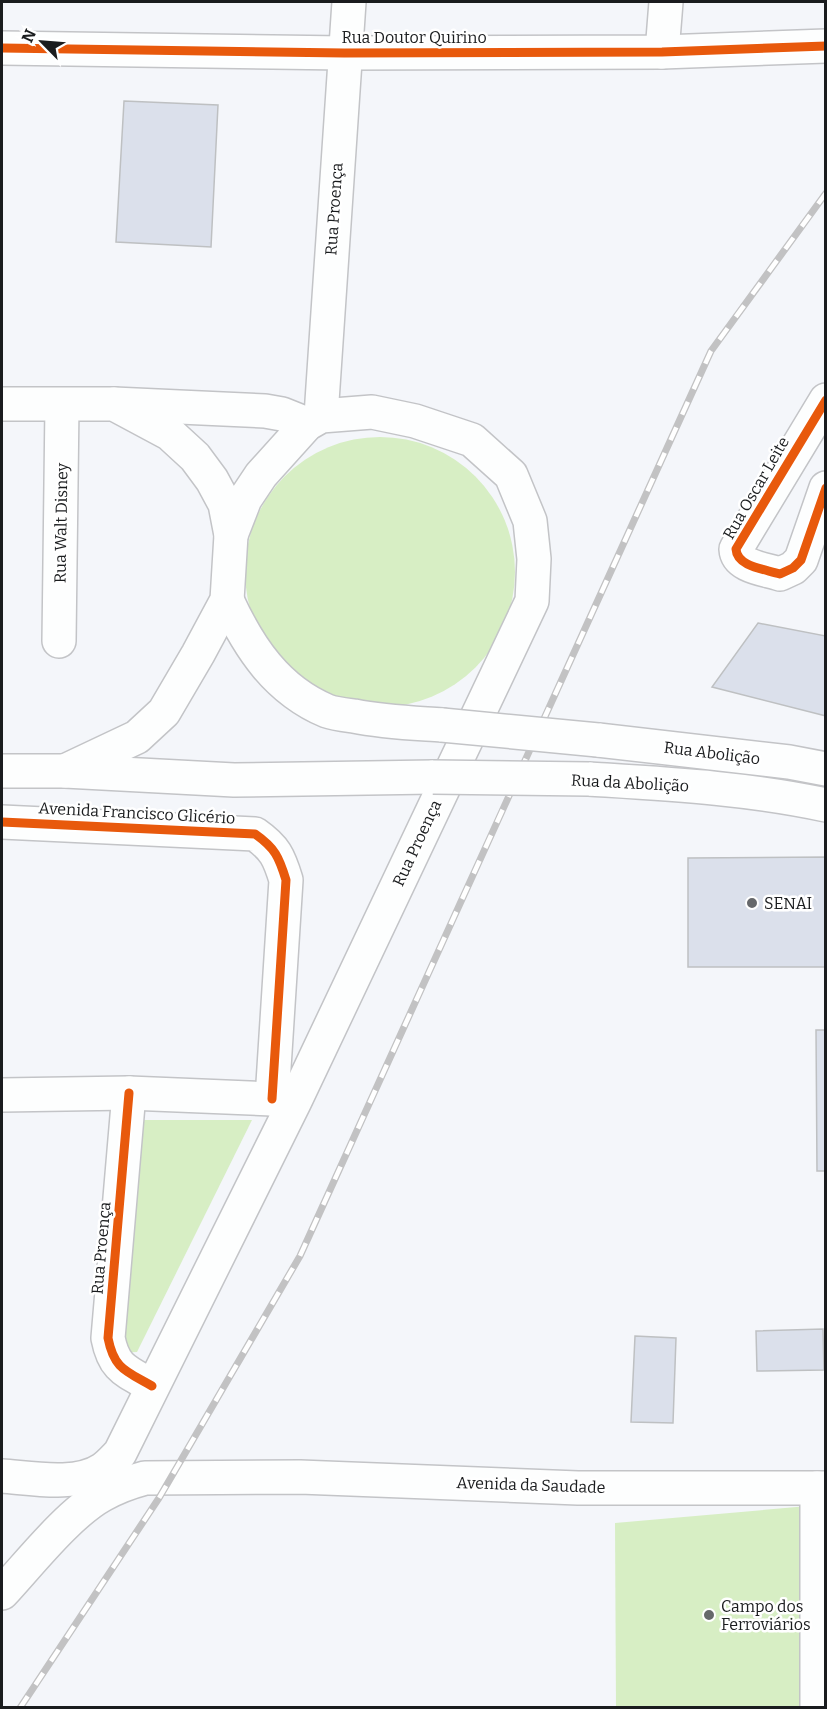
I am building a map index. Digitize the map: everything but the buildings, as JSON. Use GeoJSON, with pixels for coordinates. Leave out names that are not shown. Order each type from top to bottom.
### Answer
{"type":"FeatureCollection","features":[{"type":"Feature","properties":{"kind":"main road","name":"Rua Proença"},"geometry":{"type":"LineString","coordinates":[[2,1476],[57,1480],[83,1477],[103,1469],[120,1453],[284,1100],[532,601],[534,559],[530,521],[511,475],[472,440],[415,421],[372,412],[314,420],[349,2]]}},
{"type":"Feature","properties":{"kind":"main road"},"geometry":{"type":"LineString","coordinates":[[662,52],[666,2]]}},
{"type":"Feature","properties":{"kind":"main road","name":"Rua Doutor Quirino"},"geometry":{"type":"LineString","coordinates":[[2,48],[344,53],[662,52],[825,46]]}},
{"type":"Feature","properties":{"kind":"main road","name":"Rua Oscar Leite"},"geometry":{"type":"LineString","coordinates":[[825,400],[736,549],[736,556],[741,562],[780,574],[794,568],[801,560],[825,488]]}},
{"type":"Feature","properties":{"kind":"main road"},"geometry":{"type":"LineString","coordinates":[[2,404],[114,404],[265,411],[314,420]]}},
{"type":"Feature","properties":{"kind":"main road"},"geometry":{"type":"LineString","coordinates":[[2,771],[65,771],[137,737],[164,712],[227,600],[231,535],[225,504],[212,480],[195,457],[170,434],[114,404]]}},
{"type":"Feature","properties":{"kind":"main road","name":"Rua Walt Disney"},"geometry":{"type":"LineString","coordinates":[[59,641],[62,405]]}},
{"type":"Feature","properties":{"kind":"main road"},"geometry":{"type":"LineString","coordinates":[[231,535],[245,499],[261,475],[314,420]]}},
{"type":"Feature","properties":{"kind":"main road","name":"Rua Abolição"},"geometry":{"type":"LineString","coordinates":[[227,600],[241,630],[257,656],[273,675],[301,698],[329,712],[377,720],[598,740],[789,762],[825,769]]}},
{"type":"Feature","properties":{"kind":"main road","name":"Rua da Abolição"},"geometry":{"type":"LineString","coordinates":[[65,771],[234,780],[433,777],[589,779],[681,784],[785,796],[825,805]]}},
{"type":"Feature","properties":{"kind":"main road","name":"Avenida Francisco Glicério"},"geometry":{"type":"LineString","coordinates":[[2,822],[255,834],[269,844]]}},
{"type":"Feature","properties":{"kind":"main road","name":"Rua Proença"},"geometry":{"type":"LineString","coordinates":[[269,844],[280,858],[286,880],[284,1100]]}},
{"type":"Feature","properties":{"kind":"main road","name":"Rua Proença"},"geometry":{"type":"LineString","coordinates":[[129,1093],[108,1338],[114,1359],[124,1370],[152,1386]]}},
{"type":"Feature","properties":{"kind":"main road"},"geometry":{"type":"LineString","coordinates":[[2,1095],[129,1093],[284,1100]]}},
{"type":"Feature","properties":{"kind":"main road","name":"Avenida da Saudade"},"geometry":{"type":"LineString","coordinates":[[2,1593],[78,1513],[101,1495],[126,1483],[146,1478],[300,1477],[578,1488],[821,1488]]}},
{"type":"Feature","properties":{"kind":"main road"},"geometry":{"type":"LineString","coordinates":[[817,1707],[821,1488]]}},
{"type":"Feature","properties":{"kind":"green space"},"geometry":{"type":"Polygon","coordinates":[[[380,437],[406,440],[432,447],[466,468],[484,486],[505,520],[512,546],[515,572],[512,598],[505,624],[484,658],[466,676],[432,697],[406,704],[380,707],[354,704],[328,697],[294,676],[276,658],[255,624],[248,598],[245,572],[248,546],[255,520],[276,486],[294,468],[328,447],[354,440],[380,437]]]}},
{"type":"Feature","properties":{"kind":"green space"},"geometry":{"type":"Polygon","coordinates":[[[136,1120],[252,1120],[137,1352],[117,1353],[136,1120]]]}},
{"type":"Feature","properties":{"kind":"green space","name":"Campo dos Ferroviários"},"geometry":{"type":"Polygon","coordinates":[[[808,1506],[799,1707],[616,1707],[615,1523],[808,1506]]]}},
{"type":"Feature","properties":{"kind":"railway"},"geometry":{"type":"LineString","coordinates":[[20,1708],[159,1498],[300,1256],[711,351],[826,193]]}},
{"type":"Feature","properties":{"kind":"cycle path"},"geometry":{"type":"LineString","coordinates":[[2,48],[344,53],[662,52],[826,46]]}},
{"type":"Feature","properties":{"kind":"cycle path"},"geometry":{"type":"LineString","coordinates":[[826,400],[736,549],[741,560],[746,564],[780,574],[793,568],[801,560],[826,488]]}},
{"type":"Feature","properties":{"kind":"cycle path"},"geometry":{"type":"LineString","coordinates":[[2,822],[255,834],[272,849],[286,880],[272,1099]]}},
{"type":"Feature","properties":{"kind":"cycle path"},"geometry":{"type":"LineString","coordinates":[[129,1093],[108,1338],[114,1356],[122,1368],[152,1386]]}},
{"type":"Feature","properties":{"kind":"place","name":"SENAI"},"geometry":{"type":"Point","coordinates":[752,903]}},
{"type":"Feature","properties":{"kind":"place","name":"Campo dos Ferroviários"},"geometry":{"type":"Point","coordinates":[709,1615]}}]}
